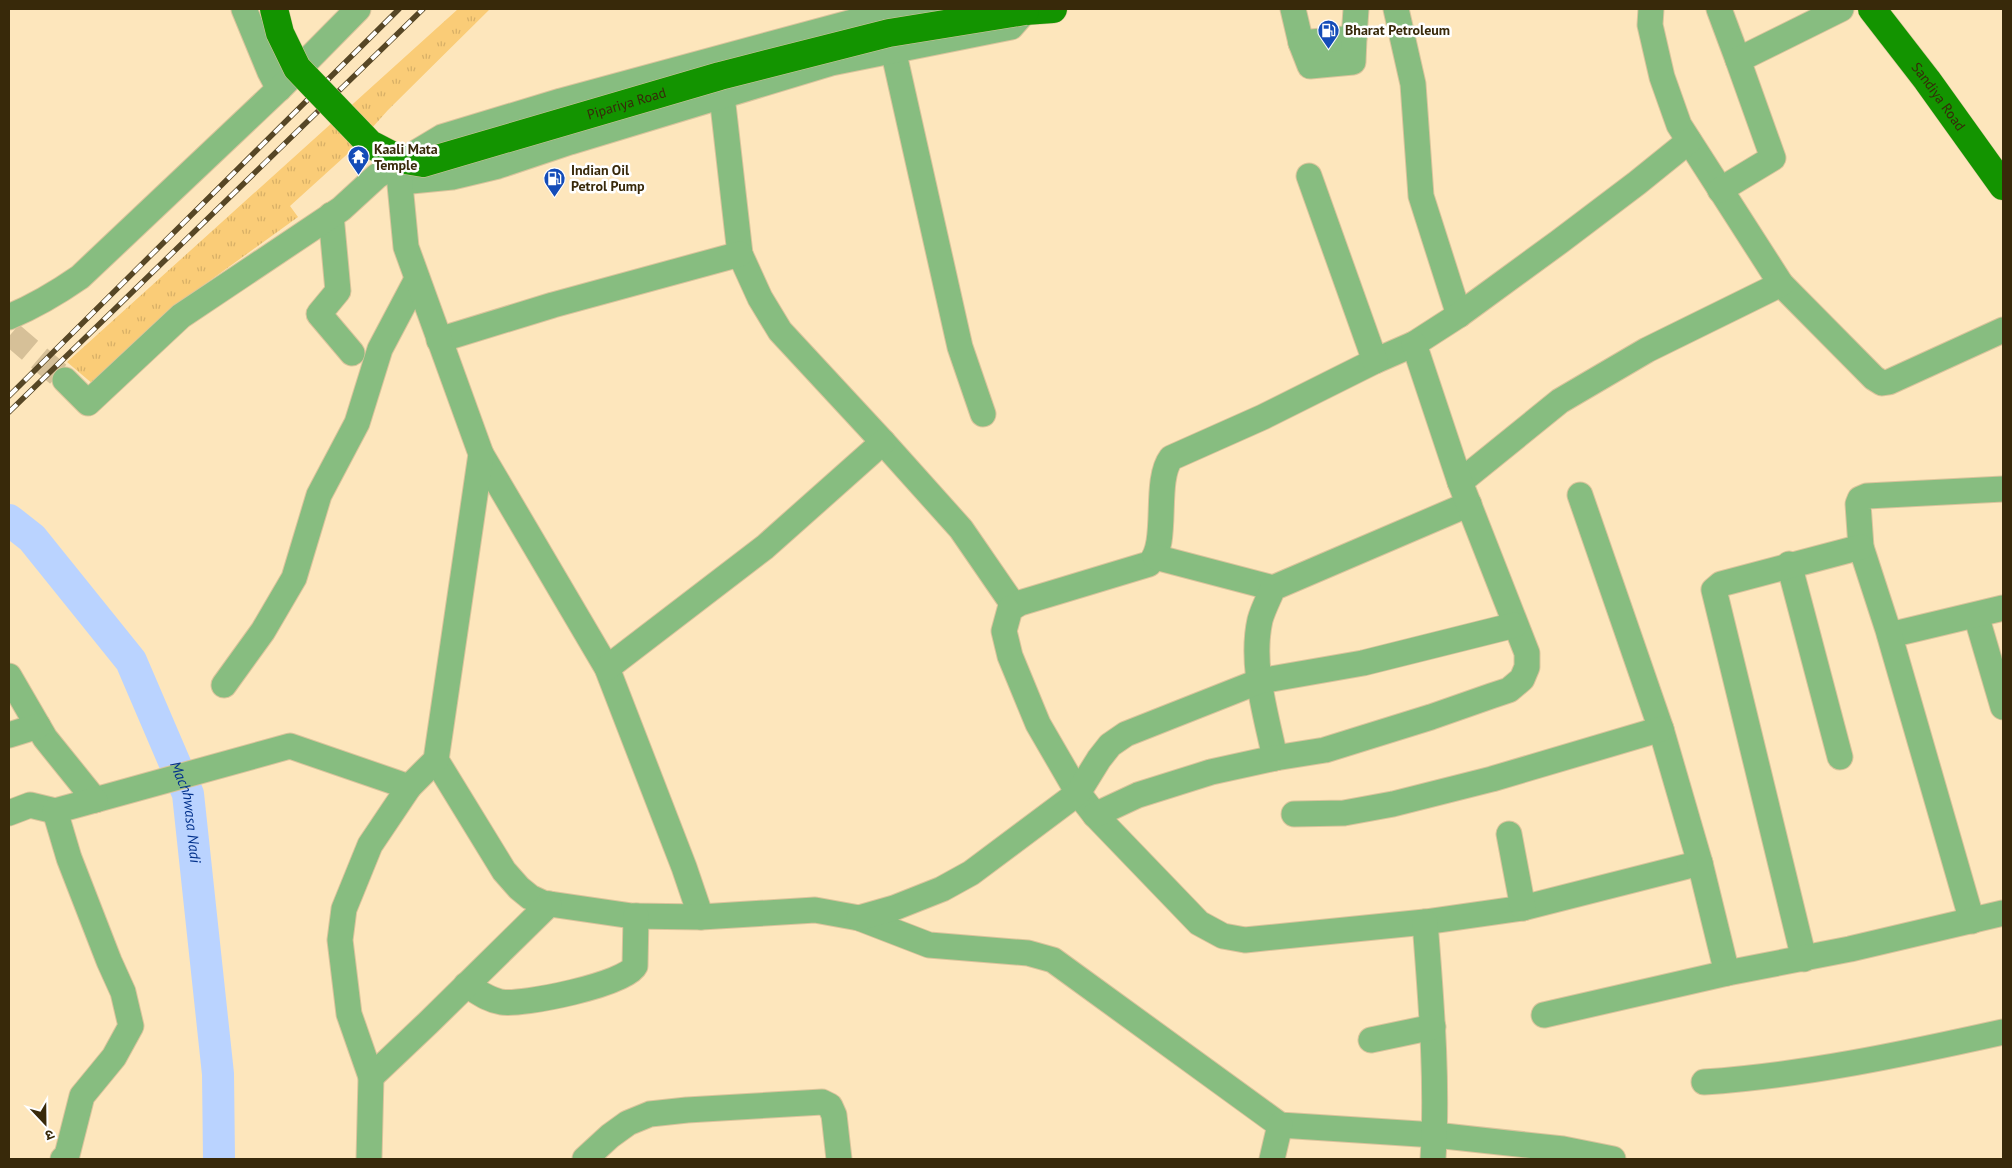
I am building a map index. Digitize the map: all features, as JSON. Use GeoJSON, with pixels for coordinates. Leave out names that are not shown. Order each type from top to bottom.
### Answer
{"type":"FeatureCollection","features":[{"type":"Feature","properties":{"kind":"main road","name":"Pipariya Road"},"geometry":{"type":"LineString","coordinates":[[274,9],[280,34],[297,68],[303,75],[370,144],[399,159],[422,164],[720,76],[889,33],[1024,10],[1053,9]]}},
{"type":"Feature","properties":{"kind":"main road","name":"Sandiya Road"},"geometry":{"type":"LineString","coordinates":[[1872,9],[1928,80],[2003,186]]}},
{"type":"Feature","properties":{"kind":"street"},"geometry":{"type":"LineString","coordinates":[[244,9],[279,89]]}},
{"type":"Feature","properties":{"kind":"street"},"geometry":{"type":"LineString","coordinates":[[9,328],[33,307],[53,296],[80,276],[279,89],[358,9]]}},
{"type":"Feature","properties":{"kind":"street"},"geometry":{"type":"LineString","coordinates":[[399,173],[442,137],[561,101],[860,20],[934,9]]}},
{"type":"Feature","properties":{"kind":"street"},"geometry":{"type":"LineString","coordinates":[[1293,9],[1301,43],[1354,38],[1356,9]]}},
{"type":"Feature","properties":{"kind":"street"},"geometry":{"type":"LineString","coordinates":[[1396,9],[1413,84],[1421,196],[1459,315]]}},
{"type":"Feature","properties":{"kind":"street"},"geometry":{"type":"LineString","coordinates":[[1651,9],[1650,25],[1662,77],[1679,125],[1688,141],[1781,284],[1865,370],[1882,383],[1906,375],[2003,330]]}},
{"type":"Feature","properties":{"kind":"street"},"geometry":{"type":"LineString","coordinates":[[1719,9],[1773,158],[1720,190]]}},
{"type":"Feature","properties":{"kind":"street"},"geometry":{"type":"LineString","coordinates":[[1738,60],[1841,9]]}},
{"type":"Feature","properties":{"kind":"street"},"geometry":{"type":"LineString","coordinates":[[65,380],[88,403],[181,316],[331,215],[377,176],[399,173],[452,178],[498,166],[570,142],[831,63],[1011,27],[1024,10]]}},
{"type":"Feature","properties":{"kind":"street"},"geometry":{"type":"LineString","coordinates":[[885,16],[960,347],[982,414]]}},
{"type":"Feature","properties":{"kind":"street"},"geometry":{"type":"LineString","coordinates":[[714,59],[722,96],[740,254],[760,298],[780,331],[961,529],[1014,606]]}},
{"type":"Feature","properties":{"kind":"street"},"geometry":{"type":"LineString","coordinates":[[1688,141],[1637,183],[1459,315],[1414,344],[1375,361],[1263,417],[1171,458],[1165,470],[1155,557],[1149,564],[1014,606],[1010,609],[1006,618],[1004,631],[1006,644],[1038,724],[1078,793],[1095,816],[1199,923],[1223,936],[1245,940],[1425,922],[1523,908],[1700,863]]}},
{"type":"Feature","properties":{"kind":"street"},"geometry":{"type":"LineString","coordinates":[[399,173],[406,247],[481,454],[608,668],[700,917]]}},
{"type":"Feature","properties":{"kind":"street"},"geometry":{"type":"LineString","coordinates":[[1309,176],[1375,361]]}},
{"type":"Feature","properties":{"kind":"street"},"geometry":{"type":"LineString","coordinates":[[331,215],[338,291],[319,314],[352,353]]}},
{"type":"Feature","properties":{"kind":"street"},"geometry":{"type":"LineString","coordinates":[[439,340],[553,305],[740,254]]}},
{"type":"Feature","properties":{"kind":"street"},"geometry":{"type":"LineString","coordinates":[[224,686],[264,631],[294,578],[319,495],[357,423],[380,349],[417,279]]}},
{"type":"Feature","properties":{"kind":"street"},"geometry":{"type":"LineString","coordinates":[[1275,758],[1260,681],[1256,648],[1260,619],[1273,588],[1465,493],[1560,401],[1647,350],[1781,284]]}},
{"type":"Feature","properties":{"kind":"street"},"geometry":{"type":"LineString","coordinates":[[1095,816],[1138,795],[1211,772],[1275,758],[1324,750],[1375,735],[1508,690],[1522,679],[1527,667],[1526,653],[1465,493],[1414,344]]}},
{"type":"Feature","properties":{"kind":"street"},"geometry":{"type":"LineString","coordinates":[[608,668],[765,547],[883,442]]}},
{"type":"Feature","properties":{"kind":"street"},"geometry":{"type":"LineString","coordinates":[[369,1159],[371,1077],[348,1014],[340,940],[344,909],[370,845],[409,787],[436,760],[481,454]]}},
{"type":"Feature","properties":{"kind":"street"},"geometry":{"type":"LineString","coordinates":[[1972,921],[1890,635],[1861,547],[1858,504],[1862,498],[2003,489]]}},
{"type":"Feature","properties":{"kind":"street"},"geometry":{"type":"LineString","coordinates":[[1580,495],[1662,729],[1700,863],[1727,973]]}},
{"type":"Feature","properties":{"kind":"street"},"geometry":{"type":"LineString","coordinates":[[1804,959],[1714,588],[1721,584],[1789,564],[1861,547]]}},
{"type":"Feature","properties":{"kind":"street"},"geometry":{"type":"LineString","coordinates":[[1155,557],[1273,588]]}},
{"type":"Feature","properties":{"kind":"street"},"geometry":{"type":"LineString","coordinates":[[1789,564],[1840,757]]}},
{"type":"Feature","properties":{"kind":"street"},"geometry":{"type":"LineString","coordinates":[[1890,635],[2003,608]]}},
{"type":"Feature","properties":{"kind":"street"},"geometry":{"type":"LineString","coordinates":[[1976,615],[2003,707]]}},
{"type":"Feature","properties":{"kind":"street"},"geometry":{"type":"LineString","coordinates":[[859,918],[894,908],[942,889],[971,873],[1078,793],[1110,745],[1126,734],[1260,681],[1363,663],[1515,625]]}},
{"type":"Feature","properties":{"kind":"street"},"geometry":{"type":"LineString","coordinates":[[9,676],[45,738],[95,800]]}},
{"type":"Feature","properties":{"kind":"street"},"geometry":{"type":"LineString","coordinates":[[9,735],[38,726]]}},
{"type":"Feature","properties":{"kind":"street"},"geometry":{"type":"LineString","coordinates":[[1294,814],[1344,813],[1392,804],[1492,779],[1662,729]]}},
{"type":"Feature","properties":{"kind":"street"},"geometry":{"type":"LineString","coordinates":[[9,813],[30,805],[55,811],[290,746],[409,787]]}},
{"type":"Feature","properties":{"kind":"street"},"geometry":{"type":"LineString","coordinates":[[436,760],[504,871],[530,897],[549,904],[636,916],[700,917],[815,910],[859,918],[929,944],[1028,953],[1053,960],[1280,1125],[1435,1134],[1563,1149],[1613,1159]]}},
{"type":"Feature","properties":{"kind":"street"},"geometry":{"type":"LineString","coordinates":[[55,811],[69,858],[123,992],[131,1026],[114,1056],[82,1096],[67,1155],[63,1159]]}},
{"type":"Feature","properties":{"kind":"street"},"geometry":{"type":"LineString","coordinates":[[1509,834],[1523,908]]}},
{"type":"Feature","properties":{"kind":"street"},"geometry":{"type":"LineString","coordinates":[[371,1077],[549,904]]}},
{"type":"Feature","properties":{"kind":"street"},"geometry":{"type":"LineString","coordinates":[[1544,1015],[1727,973],[1804,959],[2003,913]]}},
{"type":"Feature","properties":{"kind":"street"},"geometry":{"type":"LineString","coordinates":[[466,985],[493,1000],[510,1003],[529,1001],[604,984],[633,971],[636,954],[636,916]]}},
{"type":"Feature","properties":{"kind":"street"},"geometry":{"type":"LineString","coordinates":[[1425,922],[1433,1026],[1435,1134],[1433,1159]]}},
{"type":"Feature","properties":{"kind":"street"},"geometry":{"type":"LineString","coordinates":[[1371,1040],[1433,1026]]}},
{"type":"Feature","properties":{"kind":"street"},"geometry":{"type":"LineString","coordinates":[[1704,1082],[1752,1079],[1886,1058],[2003,1032]]}},
{"type":"Feature","properties":{"kind":"street"},"geometry":{"type":"LineString","coordinates":[[585,1159],[610,1136],[628,1123],[650,1114],[822,1102],[830,1106],[834,1115],[839,1159]]}},
{"type":"Feature","properties":{"kind":"street"},"geometry":{"type":"LineString","coordinates":[[1272,1159],[1280,1125]]}},
{"type":"Feature","properties":{"kind":"green space"},"geometry":{"type":"Polygon","coordinates":[[[458,9],[490,9],[388,110],[354,148],[290,206],[298,217],[183,300],[94,385],[67,362],[458,9]]]}},
{"type":"Feature","properties":{"kind":"waterway","name":"Machhwasa Nadi"},"geometry":{"type":"LineString","coordinates":[[9,520],[32,538],[131,661],[188,794],[218,1074],[219,1159]]}},
{"type":"Feature","properties":{"kind":"tunnel"},"geometry":{"type":"LineString","coordinates":[[11,334],[65,380]]}},
{"type":"Feature","properties":{"kind":"railway"},"geometry":{"type":"LineString","coordinates":[[9,396],[399,9]]}},
{"type":"Feature","properties":{"kind":"railway"},"geometry":{"type":"LineString","coordinates":[[9,412],[423,9]]}},
{"type":"Feature","properties":{"kind":"place","name":"Bharat Petroleum"},"geometry":{"type":"Point","coordinates":[1329,49]}},
{"type":"Feature","properties":{"kind":"place","name":"Kaali Mata Temple"},"geometry":{"type":"Point","coordinates":[358,176]}},
{"type":"Feature","properties":{"kind":"place","name":"Indian Oil Petrol Pump"},"geometry":{"type":"Point","coordinates":[555,197]}}]}
